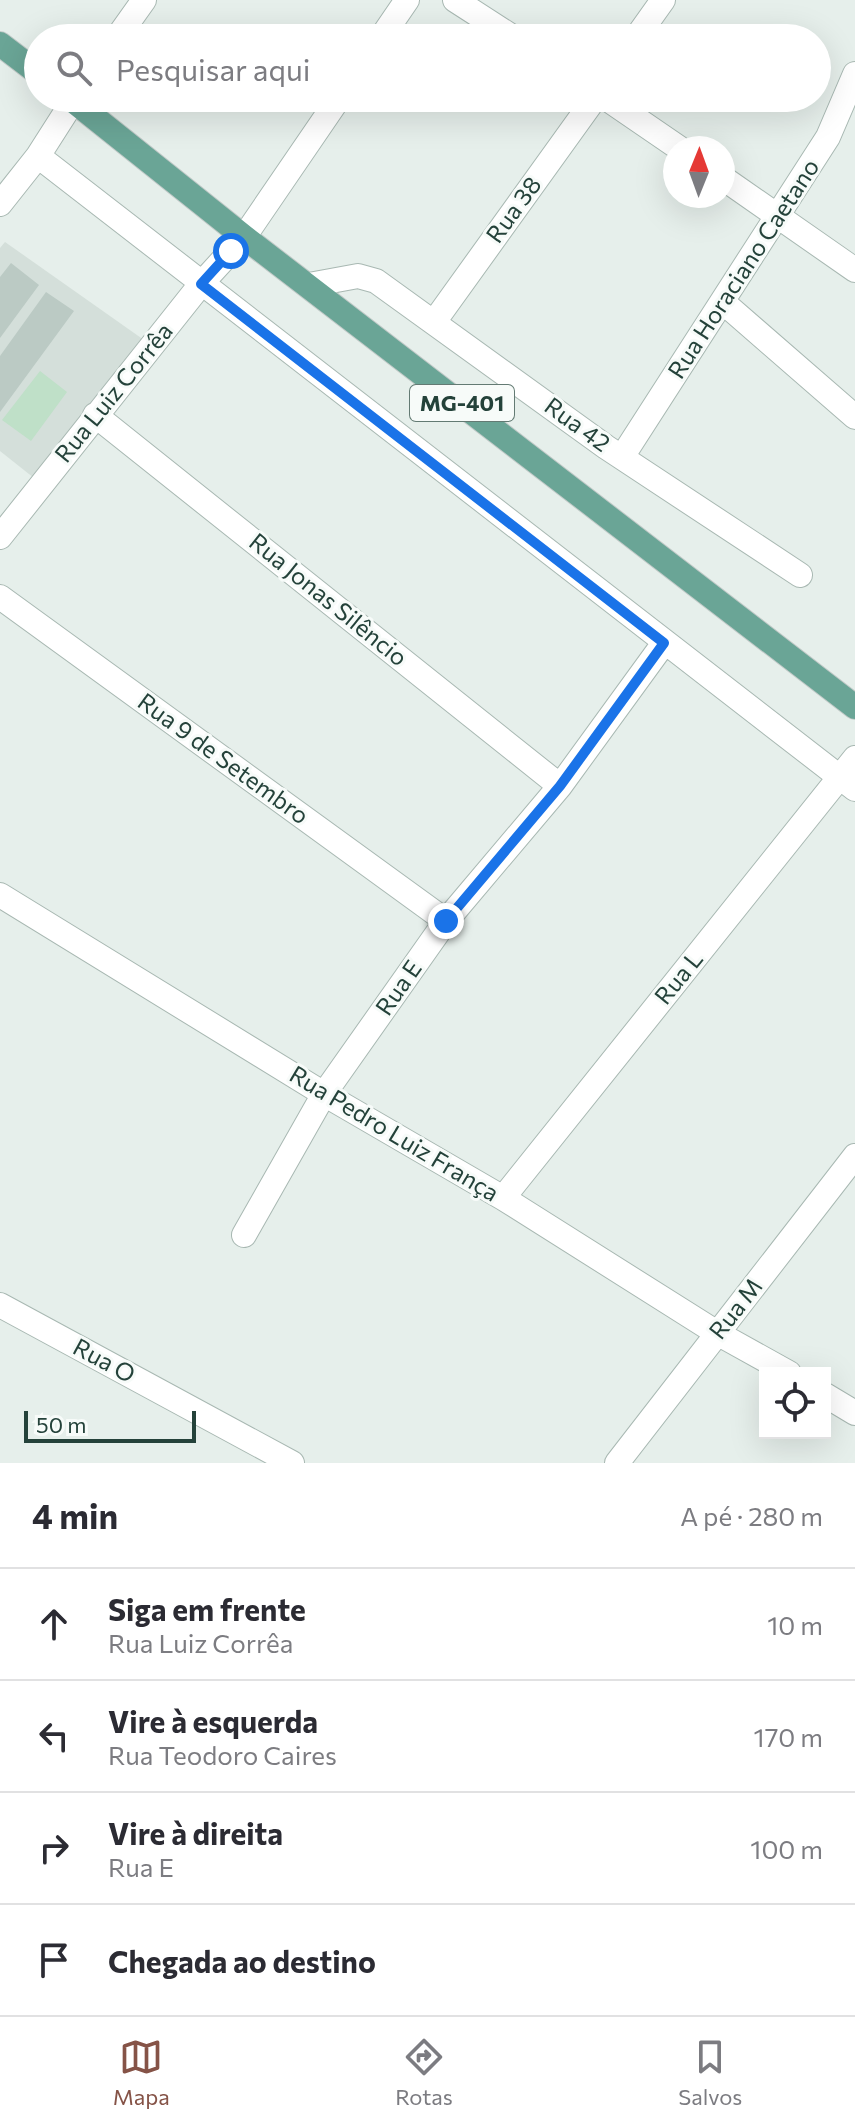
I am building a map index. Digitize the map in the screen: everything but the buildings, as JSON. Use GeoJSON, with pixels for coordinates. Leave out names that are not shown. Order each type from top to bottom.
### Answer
{"type":"FeatureCollection","features":[{"type":"Feature","properties":{"kind":"main road"},"geometry":{"type":"LineString","coordinates":[[0,44],[24,62]]}},
{"type":"Feature","properties":{"kind":"main road","name":"MG-401"},"geometry":{"type":"LineString","coordinates":[[88,112],[237,244],[309,285],[855,707]]}},
{"type":"Feature","properties":{"kind":"street"},"geometry":{"type":"LineString","coordinates":[[127,24],[144,0]]}},
{"type":"Feature","properties":{"kind":"street"},"geometry":{"type":"LineString","coordinates":[[391,24],[407,0]]}},
{"type":"Feature","properties":{"kind":"street"},"geometry":{"type":"LineString","coordinates":[[455,0],[492,24]]}},
{"type":"Feature","properties":{"kind":"street"},"geometry":{"type":"LineString","coordinates":[[646,24],[663,0]]}},
{"type":"Feature","properties":{"kind":"street","name":"Rua Horaciano Caetano"},"geometry":{"type":"LineString","coordinates":[[622,457],[724,303],[828,137],[855,74]]}},
{"type":"Feature","properties":{"kind":"street"},"geometry":{"type":"LineString","coordinates":[[0,204],[38,156],[65,112]]}},
{"type":"Feature","properties":{"kind":"street","name":"Rua Luiz Corrêa"},"geometry":{"type":"LineString","coordinates":[[0,537],[95,415],[237,244],[329,112]]}},
{"type":"Feature","properties":{"kind":"street","name":"Rua 38"},"geometry":{"type":"LineString","coordinates":[[434,322],[585,112]]}},
{"type":"Feature","properties":{"kind":"street"},"geometry":{"type":"LineString","coordinates":[[626,112],[663,137]]}},
{"type":"Feature","properties":{"kind":"street"},"geometry":{"type":"LineString","coordinates":[[38,156],[847,783]]}},
{"type":"Feature","properties":{"kind":"street"},"geometry":{"type":"LineString","coordinates":[[735,186],[855,270]]}},
{"type":"Feature","properties":{"kind":"street","name":"Rua 42"},"geometry":{"type":"LineString","coordinates":[[309,285],[358,276],[376,281],[622,457],[800,575]]}},
{"type":"Feature","properties":{"kind":"street"},"geometry":{"type":"LineString","coordinates":[[724,303],[855,417]]}},
{"type":"Feature","properties":{"kind":"street","name":"Rua Jonas Silêncio"},"geometry":{"type":"LineString","coordinates":[[95,415],[560,786]]}},
{"type":"Feature","properties":{"kind":"street","name":"Rua 9 de Setembro"},"geometry":{"type":"LineString","coordinates":[[0,597],[446,921]]}},
{"type":"Feature","properties":{"kind":"street","name":"Rua E"},"geometry":{"type":"LineString","coordinates":[[244,1235],[324,1094],[446,921],[560,786],[664,643]]}},
{"type":"Feature","properties":{"kind":"street","name":"Rua L"},"geometry":{"type":"LineString","coordinates":[[503,1198],[847,783],[855,758]]}},
{"type":"Feature","properties":{"kind":"street","name":"Rua Pedro Luiz França"},"geometry":{"type":"LineString","coordinates":[[0,895],[324,1094],[503,1198],[717,1333],[778,1367]]}},
{"type":"Feature","properties":{"kind":"street","name":"Rua M"},"geometry":{"type":"LineString","coordinates":[[617,1463],[855,1156]]}},
{"type":"Feature","properties":{"kind":"street","name":"Rua O"},"geometry":{"type":"LineString","coordinates":[[0,1305],[292,1463]]}},
{"type":"Feature","properties":{"kind":"street"},"geometry":{"type":"LineString","coordinates":[[831,1399],[855,1413]]}},
{"type":"Feature","properties":{"kind":"shaded area"},"geometry":{"type":"Polygon","coordinates":[[[5,242],[144,340],[34,478],[0,451],[0,248],[5,242]]]}},
{"type":"Feature","properties":{"kind":"green space"},"geometry":{"type":"Polygon","coordinates":[[[40,371],[67,392],[31,441],[2,420],[40,371]]]}},
{"type":"Feature","properties":{"kind":"route"},"geometry":{"type":"LineString","coordinates":[[231,251],[201,284],[664,643],[560,786],[446,921]]}}]}
